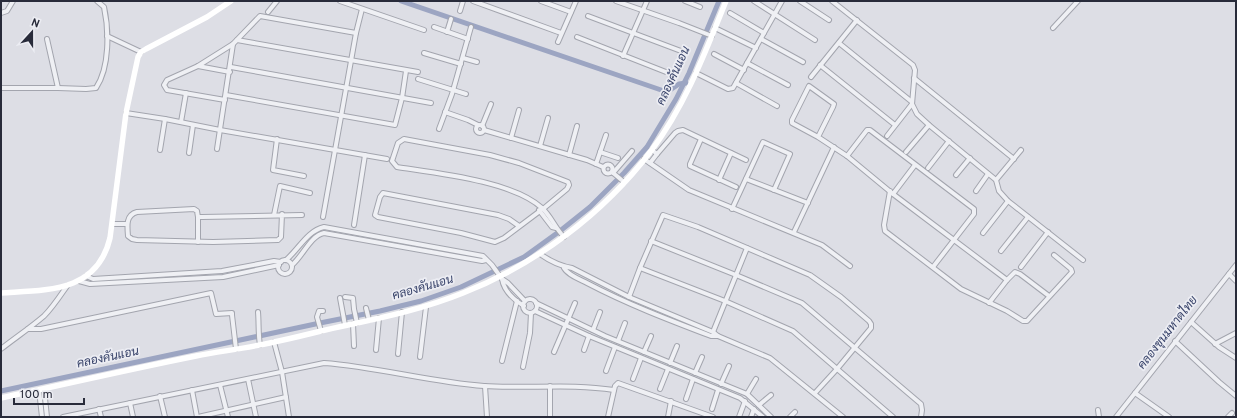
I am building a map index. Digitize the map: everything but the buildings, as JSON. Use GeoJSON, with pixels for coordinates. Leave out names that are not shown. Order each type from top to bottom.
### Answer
{"type":"FeatureCollection","features":[{"type":"Feature","properties":{"kind":"street"},"geometry":{"type":"LineString","coordinates":[[1,13],[7,11],[13,1]]}},
{"type":"Feature","properties":{"kind":"street"},"geometry":{"type":"LineString","coordinates":[[1,88],[96,88],[103,70],[108,36],[104,7],[97,1]]}},
{"type":"Feature","properties":{"kind":"street"},"geometry":{"type":"LineString","coordinates":[[1,293],[54,289],[67,286],[80,281],[103,258],[108,248],[113,224],[126,113],[138,57],[141,52],[207,17],[231,1]]}},
{"type":"Feature","properties":{"kind":"street"},"geometry":{"type":"LineString","coordinates":[[268,12],[276,1]]}},
{"type":"Feature","properties":{"kind":"street"},"geometry":{"type":"LineString","coordinates":[[340,1],[424,30]]}},
{"type":"Feature","properties":{"kind":"street"},"geometry":{"type":"LineString","coordinates":[[460,11],[463,1]]}},
{"type":"Feature","properties":{"kind":"street"},"geometry":{"type":"LineString","coordinates":[[473,1],[562,33]]}},
{"type":"Feature","properties":{"kind":"street"},"geometry":{"type":"LineString","coordinates":[[541,1],[571,12]]}},
{"type":"Feature","properties":{"kind":"street"},"geometry":{"type":"LineString","coordinates":[[558,42],[576,1]]}},
{"type":"Feature","properties":{"kind":"street"},"geometry":{"type":"LineString","coordinates":[[616,1],[694,28],[711,36]]}},
{"type":"Feature","properties":{"kind":"street"},"geometry":{"type":"LineString","coordinates":[[622,56],[647,1]]}},
{"type":"Feature","properties":{"kind":"street"},"geometry":{"type":"LineString","coordinates":[[685,1],[700,7]]}},
{"type":"Feature","properties":{"kind":"street"},"geometry":{"type":"LineString","coordinates":[[1,398],[236,346],[274,342],[344,323],[355,322],[368,318],[379,318],[426,307],[500,277],[540,254],[593,213],[624,182],[652,150],[679,107],[696,73],[726,1]]}},
{"type":"Feature","properties":{"kind":"street"},"geometry":{"type":"LineString","coordinates":[[754,1],[815,40]]}},
{"type":"Feature","properties":{"kind":"street"},"geometry":{"type":"LineString","coordinates":[[696,73],[728,89],[732,88],[744,70],[782,1]]}},
{"type":"Feature","properties":{"kind":"street"},"geometry":{"type":"LineString","coordinates":[[800,1],[829,20]]}},
{"type":"Feature","properties":{"kind":"street"},"geometry":{"type":"LineString","coordinates":[[832,1],[913,65],[915,70],[912,103],[887,136]]}},
{"type":"Feature","properties":{"kind":"street"},"geometry":{"type":"LineString","coordinates":[[1053,28],[1078,1]]}},
{"type":"Feature","properties":{"kind":"street"},"geometry":{"type":"LineString","coordinates":[[323,217],[356,33],[362,9]]}},
{"type":"Feature","properties":{"kind":"street"},"geometry":{"type":"LineString","coordinates":[[730,13],[764,33]]}},
{"type":"Feature","properties":{"kind":"street"},"geometry":{"type":"LineString","coordinates":[[225,100],[166,89],[164,85],[166,80],[198,66],[233,44],[258,17],[262,15],[356,33]]}},
{"type":"Feature","properties":{"kind":"street"},"geometry":{"type":"LineString","coordinates":[[588,16],[681,51]]}},
{"type":"Feature","properties":{"kind":"street"},"geometry":{"type":"LineString","coordinates":[[447,32],[452,19]]}},
{"type":"Feature","properties":{"kind":"street"},"geometry":{"type":"LineString","coordinates":[[811,77],[857,20]]}},
{"type":"Feature","properties":{"kind":"street"},"geometry":{"type":"LineString","coordinates":[[434,27],[468,39]]}},
{"type":"Feature","properties":{"kind":"street"},"geometry":{"type":"LineString","coordinates":[[439,129],[453,90],[471,27]]}},
{"type":"Feature","properties":{"kind":"street"},"geometry":{"type":"LineString","coordinates":[[716,28],[756,48]]}},
{"type":"Feature","properties":{"kind":"street"},"geometry":{"type":"LineString","coordinates":[[108,36],[141,52]]}},
{"type":"Feature","properties":{"kind":"street"},"geometry":{"type":"LineString","coordinates":[[577,37],[622,56],[666,72]]}},
{"type":"Feature","properties":{"kind":"street"},"geometry":{"type":"LineString","coordinates":[[47,39],[58,88]]}},
{"type":"Feature","properties":{"kind":"street"},"geometry":{"type":"LineString","coordinates":[[760,39],[803,62]]}},
{"type":"Feature","properties":{"kind":"street"},"geometry":{"type":"LineString","coordinates":[[237,40],[418,72]]}},
{"type":"Feature","properties":{"kind":"street"},"geometry":{"type":"LineString","coordinates":[[839,43],[912,103],[917,114],[928,125],[996,180],[999,191],[1008,201],[1082,260]]}},
{"type":"Feature","properties":{"kind":"street"},"geometry":{"type":"LineString","coordinates":[[217,149],[233,44]]}},
{"type":"Feature","properties":{"kind":"street"},"geometry":{"type":"LineString","coordinates":[[424,53],[461,64]]}},
{"type":"Feature","properties":{"kind":"street"},"geometry":{"type":"LineString","coordinates":[[714,54],[744,70]]}},
{"type":"Feature","properties":{"kind":"street"},"geometry":{"type":"LineString","coordinates":[[463,58],[477,62]]}},
{"type":"Feature","properties":{"kind":"street"},"geometry":{"type":"LineString","coordinates":[[747,63],[788,85]]}},
{"type":"Feature","properties":{"kind":"street"},"geometry":{"type":"LineString","coordinates":[[820,65],[895,125]]}},
{"type":"Feature","properties":{"kind":"street"},"geometry":{"type":"LineString","coordinates":[[198,66],[346,88],[431,103]]}},
{"type":"Feature","properties":{"kind":"street"},"geometry":{"type":"LineString","coordinates":[[226,95],[396,125],[406,71]]}},
{"type":"Feature","properties":{"kind":"street"},"geometry":{"type":"LineString","coordinates":[[914,78],[1014,159]]}},
{"type":"Feature","properties":{"kind":"street"},"geometry":{"type":"LineString","coordinates":[[418,79],[466,94]]}},
{"type":"Feature","properties":{"kind":"street"},"geometry":{"type":"LineString","coordinates":[[736,83],[777,106]]}},
{"type":"Feature","properties":{"kind":"street"},"geometry":{"type":"LineString","coordinates":[[818,137],[834,104],[809,86],[792,121],[793,123],[847,156],[953,240],[1007,280]]}},
{"type":"Feature","properties":{"kind":"street"},"geometry":{"type":"LineString","coordinates":[[181,122],[186,93]]}},
{"type":"Feature","properties":{"kind":"street"},"geometry":{"type":"LineString","coordinates":[[481,127],[491,104]]}},
{"type":"Feature","properties":{"kind":"street"},"geometry":{"type":"LineString","coordinates":[[511,138],[519,110]]}},
{"type":"Feature","properties":{"kind":"street"},"geometry":{"type":"LineString","coordinates":[[445,112],[511,138],[596,164],[603,167],[603,170],[606,173],[613,173],[632,151]]}},
{"type":"Feature","properties":{"kind":"street"},"geometry":{"type":"LineString","coordinates":[[126,113],[387,159]]}},
{"type":"Feature","properties":{"kind":"street"},"geometry":{"type":"LineString","coordinates":[[540,146],[548,118]]}},
{"type":"Feature","properties":{"kind":"street"},"geometry":{"type":"LineString","coordinates":[[160,150],[165,119]]}},
{"type":"Feature","properties":{"kind":"street"},"geometry":{"type":"LineString","coordinates":[[189,153],[193,125]]}},
{"type":"Feature","properties":{"kind":"street"},"geometry":{"type":"LineString","coordinates":[[906,152],[928,125]]}},
{"type":"Feature","properties":{"kind":"street"},"geometry":{"type":"LineString","coordinates":[[569,155],[577,126]]}},
{"type":"Feature","properties":{"kind":"street"},"geometry":{"type":"LineString","coordinates":[[650,163],[671,137],[678,131],[683,130],[746,160]]}},
{"type":"Feature","properties":{"kind":"street"},"geometry":{"type":"LineString","coordinates":[[847,156],[867,130],[870,130],[975,210],[974,214],[933,268]]}},
{"type":"Feature","properties":{"kind":"street"},"geometry":{"type":"LineString","coordinates":[[596,164],[606,134]]}},
{"type":"Feature","properties":{"kind":"street"},"geometry":{"type":"LineString","coordinates":[[277,139],[273,170],[304,176]]}},
{"type":"Feature","properties":{"kind":"street"},"geometry":{"type":"LineString","coordinates":[[701,139],[690,165],[736,187]]}},
{"type":"Feature","properties":{"kind":"street"},"geometry":{"type":"LineString","coordinates":[[519,226],[498,215],[383,193],[380,197],[375,215],[378,218],[461,233],[495,242],[504,238],[541,210],[564,192],[569,185],[568,182],[519,163],[490,155],[404,140],[398,143],[392,161],[397,167],[454,176],[517,192],[538,205],[541,210],[555,225],[562,236]]}},
{"type":"Feature","properties":{"kind":"street"},"geometry":{"type":"LineString","coordinates":[[928,168],[949,141]]}},
{"type":"Feature","properties":{"kind":"street"},"geometry":{"type":"LineString","coordinates":[[732,208],[762,142],[790,154],[774,190]]}},
{"type":"Feature","properties":{"kind":"street"},"geometry":{"type":"LineString","coordinates":[[794,232],[834,148]]}},
{"type":"Feature","properties":{"kind":"street"},"geometry":{"type":"LineString","coordinates":[[652,150],[657,154]]}},
{"type":"Feature","properties":{"kind":"street"},"geometry":{"type":"LineString","coordinates":[[996,180],[1021,150]]}},
{"type":"Feature","properties":{"kind":"street"},"geometry":{"type":"LineString","coordinates":[[600,152],[618,158]]}},
{"type":"Feature","properties":{"kind":"street"},"geometry":{"type":"LineString","coordinates":[[719,180],[731,153]]}},
{"type":"Feature","properties":{"kind":"street"},"geometry":{"type":"LineString","coordinates":[[354,225],[365,155]]}},
{"type":"Feature","properties":{"kind":"street"},"geometry":{"type":"LineString","coordinates":[[956,175],[970,158]]}},
{"type":"Feature","properties":{"kind":"street"},"geometry":{"type":"LineString","coordinates":[[644,159],[689,190],[794,232],[822,245],[850,266]]}},
{"type":"Feature","properties":{"kind":"street"},"geometry":{"type":"LineString","coordinates":[[603,167],[606,164],[610,165],[613,173],[624,182]]}},
{"type":"Feature","properties":{"kind":"street"},"geometry":{"type":"LineString","coordinates":[[915,165],[892,192],[884,230],[966,292],[1008,311],[1023,321],[1026,321],[1072,272],[1071,269],[1054,255]]}},
{"type":"Feature","properties":{"kind":"street"},"geometry":{"type":"LineString","coordinates":[[976,191],[988,174]]}},
{"type":"Feature","properties":{"kind":"street"},"geometry":{"type":"LineString","coordinates":[[746,179],[808,203]]}},
{"type":"Feature","properties":{"kind":"street"},"geometry":{"type":"LineString","coordinates":[[274,215],[280,186],[310,193]]}},
{"type":"Feature","properties":{"kind":"street"},"geometry":{"type":"LineString","coordinates":[[983,233],[1008,201]]}},
{"type":"Feature","properties":{"kind":"street"},"geometry":{"type":"LineString","coordinates":[[198,242],[198,217],[197,211],[194,209],[137,212],[132,213],[129,216],[128,236],[135,240],[198,242],[278,240],[281,237],[282,214]]}},
{"type":"Feature","properties":{"kind":"street"},"geometry":{"type":"LineString","coordinates":[[198,217],[282,214],[302,215]]}},
{"type":"Feature","properties":{"kind":"street"},"geometry":{"type":"LineString","coordinates":[[629,297],[663,215],[698,227],[810,275],[841,297],[871,324],[870,328],[837,369],[815,393]]}},
{"type":"Feature","properties":{"kind":"street"},"geometry":{"type":"LineString","coordinates":[[1001,251],[1028,216]]}},
{"type":"Feature","properties":{"kind":"street"},"geometry":{"type":"LineString","coordinates":[[113,224],[128,224]]}},
{"type":"Feature","properties":{"kind":"street"},"geometry":{"type":"LineString","coordinates":[[80,281],[84,284],[90,284],[223,277],[280,263],[292,255],[312,232],[324,227],[479,255],[483,256],[492,265],[504,286],[517,301],[524,306],[525,310],[565,325],[745,401],[763,416],[766,412]]}},
{"type":"Feature","properties":{"kind":"street"},"geometry":{"type":"LineString","coordinates":[[1021,267],[1048,232]]}},
{"type":"Feature","properties":{"kind":"street"},"geometry":{"type":"LineString","coordinates":[[280,263],[280,271],[286,273],[290,271],[292,265],[316,236],[324,233],[482,261],[486,260]]}},
{"type":"Feature","properties":{"kind":"street"},"geometry":{"type":"LineString","coordinates":[[651,242],[736,275],[802,303],[855,346],[921,404],[921,417]]}},
{"type":"Feature","properties":{"kind":"street"},"geometry":{"type":"LineString","coordinates":[[713,332],[747,248]]}},
{"type":"Feature","properties":{"kind":"street"},"geometry":{"type":"LineString","coordinates":[[540,254],[564,268],[566,272],[607,293],[711,336],[718,336]]}},
{"type":"Feature","properties":{"kind":"street"},"geometry":{"type":"LineString","coordinates":[[286,260],[292,265]]}},
{"type":"Feature","properties":{"kind":"street"},"geometry":{"type":"LineString","coordinates":[[86,276],[93,279],[172,275],[222,271],[274,261],[280,263]]}},
{"type":"Feature","properties":{"kind":"street"},"geometry":{"type":"LineString","coordinates":[[1116,417],[1236,265]]}},
{"type":"Feature","properties":{"kind":"street"},"geometry":{"type":"LineString","coordinates":[[564,268],[572,268],[663,315],[713,332],[718,336],[770,358],[843,417]]}},
{"type":"Feature","properties":{"kind":"street"},"geometry":{"type":"LineString","coordinates":[[640,268],[725,301],[793,331],[893,417]]}},
{"type":"Feature","properties":{"kind":"street"},"geometry":{"type":"LineString","coordinates":[[222,271],[223,277]]}},
{"type":"Feature","properties":{"kind":"street"},"geometry":{"type":"LineString","coordinates":[[988,303],[1007,280],[1017,272],[1049,296]]}},
{"type":"Feature","properties":{"kind":"street"},"geometry":{"type":"LineString","coordinates":[[1229,274],[1236,281]]}},
{"type":"Feature","properties":{"kind":"street"},"geometry":{"type":"LineString","coordinates":[[172,275],[172,280]]}},
{"type":"Feature","properties":{"kind":"street"},"geometry":{"type":"LineString","coordinates":[[500,277],[526,301]]}},
{"type":"Feature","properties":{"kind":"street"},"geometry":{"type":"LineString","coordinates":[[1,349],[45,315],[67,286]]}},
{"type":"Feature","properties":{"kind":"street"},"geometry":{"type":"LineString","coordinates":[[607,293],[609,288]]}},
{"type":"Feature","properties":{"kind":"street"},"geometry":{"type":"LineString","coordinates":[[28,329],[41,329],[209,293],[212,295],[216,314],[232,313],[236,346]]}},
{"type":"Feature","properties":{"kind":"street"},"geometry":{"type":"LineString","coordinates":[[344,323],[343,297],[353,297],[355,322],[354,346]]}},
{"type":"Feature","properties":{"kind":"street"},"geometry":{"type":"LineString","coordinates":[[526,301],[533,300],[536,303],[605,336],[747,394],[771,417]]}},
{"type":"Feature","properties":{"kind":"street"},"geometry":{"type":"LineString","coordinates":[[502,361],[517,301]]}},
{"type":"Feature","properties":{"kind":"street"},"geometry":{"type":"LineString","coordinates":[[524,306],[526,301]]}},
{"type":"Feature","properties":{"kind":"street"},"geometry":{"type":"LineString","coordinates":[[523,367],[533,312],[537,306],[536,303]]}},
{"type":"Feature","properties":{"kind":"street"},"geometry":{"type":"LineString","coordinates":[[554,352],[575,304]]}},
{"type":"Feature","properties":{"kind":"street"},"geometry":{"type":"LineString","coordinates":[[420,357],[426,307]]}},
{"type":"Feature","properties":{"kind":"street"},"geometry":{"type":"LineString","coordinates":[[366,308],[368,318]]}},
{"type":"Feature","properties":{"kind":"street"},"geometry":{"type":"LineString","coordinates":[[320,329],[318,312],[323,311]]}},
{"type":"Feature","properties":{"kind":"street"},"geometry":{"type":"LineString","coordinates":[[258,312],[260,343]]}},
{"type":"Feature","properties":{"kind":"street"},"geometry":{"type":"LineString","coordinates":[[398,354],[402,312]]}},
{"type":"Feature","properties":{"kind":"street"},"geometry":{"type":"LineString","coordinates":[[593,330],[600,312]]}},
{"type":"Feature","properties":{"kind":"street"},"geometry":{"type":"LineString","coordinates":[[376,350],[379,318]]}},
{"type":"Feature","properties":{"kind":"street"},"geometry":{"type":"LineString","coordinates":[[1191,322],[1215,344],[1236,358]]}},
{"type":"Feature","properties":{"kind":"street"},"geometry":{"type":"LineString","coordinates":[[618,341],[625,323]]}},
{"type":"Feature","properties":{"kind":"street"},"geometry":{"type":"LineString","coordinates":[[1215,344],[1236,333]]}},
{"type":"Feature","properties":{"kind":"street"},"geometry":{"type":"LineString","coordinates":[[584,350],[589,336]]}},
{"type":"Feature","properties":{"kind":"street"},"geometry":{"type":"LineString","coordinates":[[603,341],[605,336]]}},
{"type":"Feature","properties":{"kind":"street"},"geometry":{"type":"LineString","coordinates":[[644,352],[651,336]]}},
{"type":"Feature","properties":{"kind":"street"},"geometry":{"type":"LineString","coordinates":[[274,342],[282,372],[289,417]]}},
{"type":"Feature","properties":{"kind":"street"},"geometry":{"type":"LineString","coordinates":[[1175,342],[1236,396]]}},
{"type":"Feature","properties":{"kind":"street"},"geometry":{"type":"LineString","coordinates":[[670,363],[677,346]]}},
{"type":"Feature","properties":{"kind":"street"},"geometry":{"type":"LineString","coordinates":[[606,371],[615,347]]}},
{"type":"Feature","properties":{"kind":"street"},"geometry":{"type":"LineString","coordinates":[[695,373],[702,357]]}},
{"type":"Feature","properties":{"kind":"street"},"geometry":{"type":"LineString","coordinates":[[633,378],[641,358]]}},
{"type":"Feature","properties":{"kind":"street"},"geometry":{"type":"LineString","coordinates":[[656,364],[659,358]]}},
{"type":"Feature","properties":{"kind":"street"},"geometry":{"type":"LineString","coordinates":[[62,417],[324,363],[368,368],[485,386],[588,387],[614,390]]}},
{"type":"Feature","properties":{"kind":"street"},"geometry":{"type":"LineString","coordinates":[[720,384],[729,366]]}},
{"type":"Feature","properties":{"kind":"street"},"geometry":{"type":"LineString","coordinates":[[660,389],[668,369]]}},
{"type":"Feature","properties":{"kind":"street"},"geometry":{"type":"LineString","coordinates":[[248,378],[256,417]]}},
{"type":"Feature","properties":{"kind":"street"},"geometry":{"type":"LineString","coordinates":[[686,399],[693,379]]}},
{"type":"Feature","properties":{"kind":"street"},"geometry":{"type":"LineString","coordinates":[[747,394],[756,379]]}},
{"type":"Feature","properties":{"kind":"street"},"geometry":{"type":"LineString","coordinates":[[608,417],[614,390],[616,384],[619,383],[713,417]]}},
{"type":"Feature","properties":{"kind":"street"},"geometry":{"type":"LineString","coordinates":[[220,385],[228,417]]}},
{"type":"Feature","properties":{"kind":"street"},"geometry":{"type":"LineString","coordinates":[[485,386],[487,417]]}},
{"type":"Feature","properties":{"kind":"street"},"geometry":{"type":"LineString","coordinates":[[550,386],[550,417]]}},
{"type":"Feature","properties":{"kind":"street"},"geometry":{"type":"LineString","coordinates":[[41,389],[42,417]]}},
{"type":"Feature","properties":{"kind":"street"},"geometry":{"type":"LineString","coordinates":[[41,389],[47,417]]}},
{"type":"Feature","properties":{"kind":"street"},"geometry":{"type":"LineString","coordinates":[[192,390],[197,417],[286,398]]}},
{"type":"Feature","properties":{"kind":"street"},"geometry":{"type":"LineString","coordinates":[[712,409],[718,390]]}},
{"type":"Feature","properties":{"kind":"street"},"geometry":{"type":"LineString","coordinates":[[1135,393],[1169,417]]}},
{"type":"Feature","properties":{"kind":"street"},"geometry":{"type":"LineString","coordinates":[[759,405],[771,395]]}},
{"type":"Feature","properties":{"kind":"street"},"geometry":{"type":"LineString","coordinates":[[160,396],[165,417]]}},
{"type":"Feature","properties":{"kind":"street"},"geometry":{"type":"LineString","coordinates":[[668,417],[671,401]]}},
{"type":"Feature","properties":{"kind":"street"},"geometry":{"type":"LineString","coordinates":[[739,417],[745,401]]}},
{"type":"Feature","properties":{"kind":"street"},"geometry":{"type":"LineString","coordinates":[[130,403],[133,417]]}},
{"type":"Feature","properties":{"kind":"street"},"geometry":{"type":"LineString","coordinates":[[99,409],[101,417]]}},
{"type":"Feature","properties":{"kind":"street"},"geometry":{"type":"LineString","coordinates":[[752,417],[754,409]]}},
{"type":"Feature","properties":{"kind":"street"},"geometry":{"type":"LineString","coordinates":[[1098,410],[1099,417]]}},
{"type":"Feature","properties":{"kind":"street"},"geometry":{"type":"LineString","coordinates":[[790,417],[795,412]]}},
{"type":"Feature","properties":{"kind":"street"},"geometry":{"type":"LineString","coordinates":[[1228,417],[1232,413]]}},
{"type":"Feature","properties":{"kind":"waterway"},"geometry":{"type":"LineString","coordinates":[[401,1],[667,92],[679,84],[686,83]]}},
{"type":"Feature","properties":{"kind":"waterway","name":"คลองคันแอน"},"geometry":{"type":"LineString","coordinates":[[1,391],[421,301],[461,287],[524,257],[590,207],[624,173],[647,147],[676,99],[689,73],[719,1]]}},
{"type":"Feature","properties":{"kind":"water label","name":"คลองขุนมหาดไทย"},"geometry":{"type":"Point","coordinates":[1168,333]}}]}
